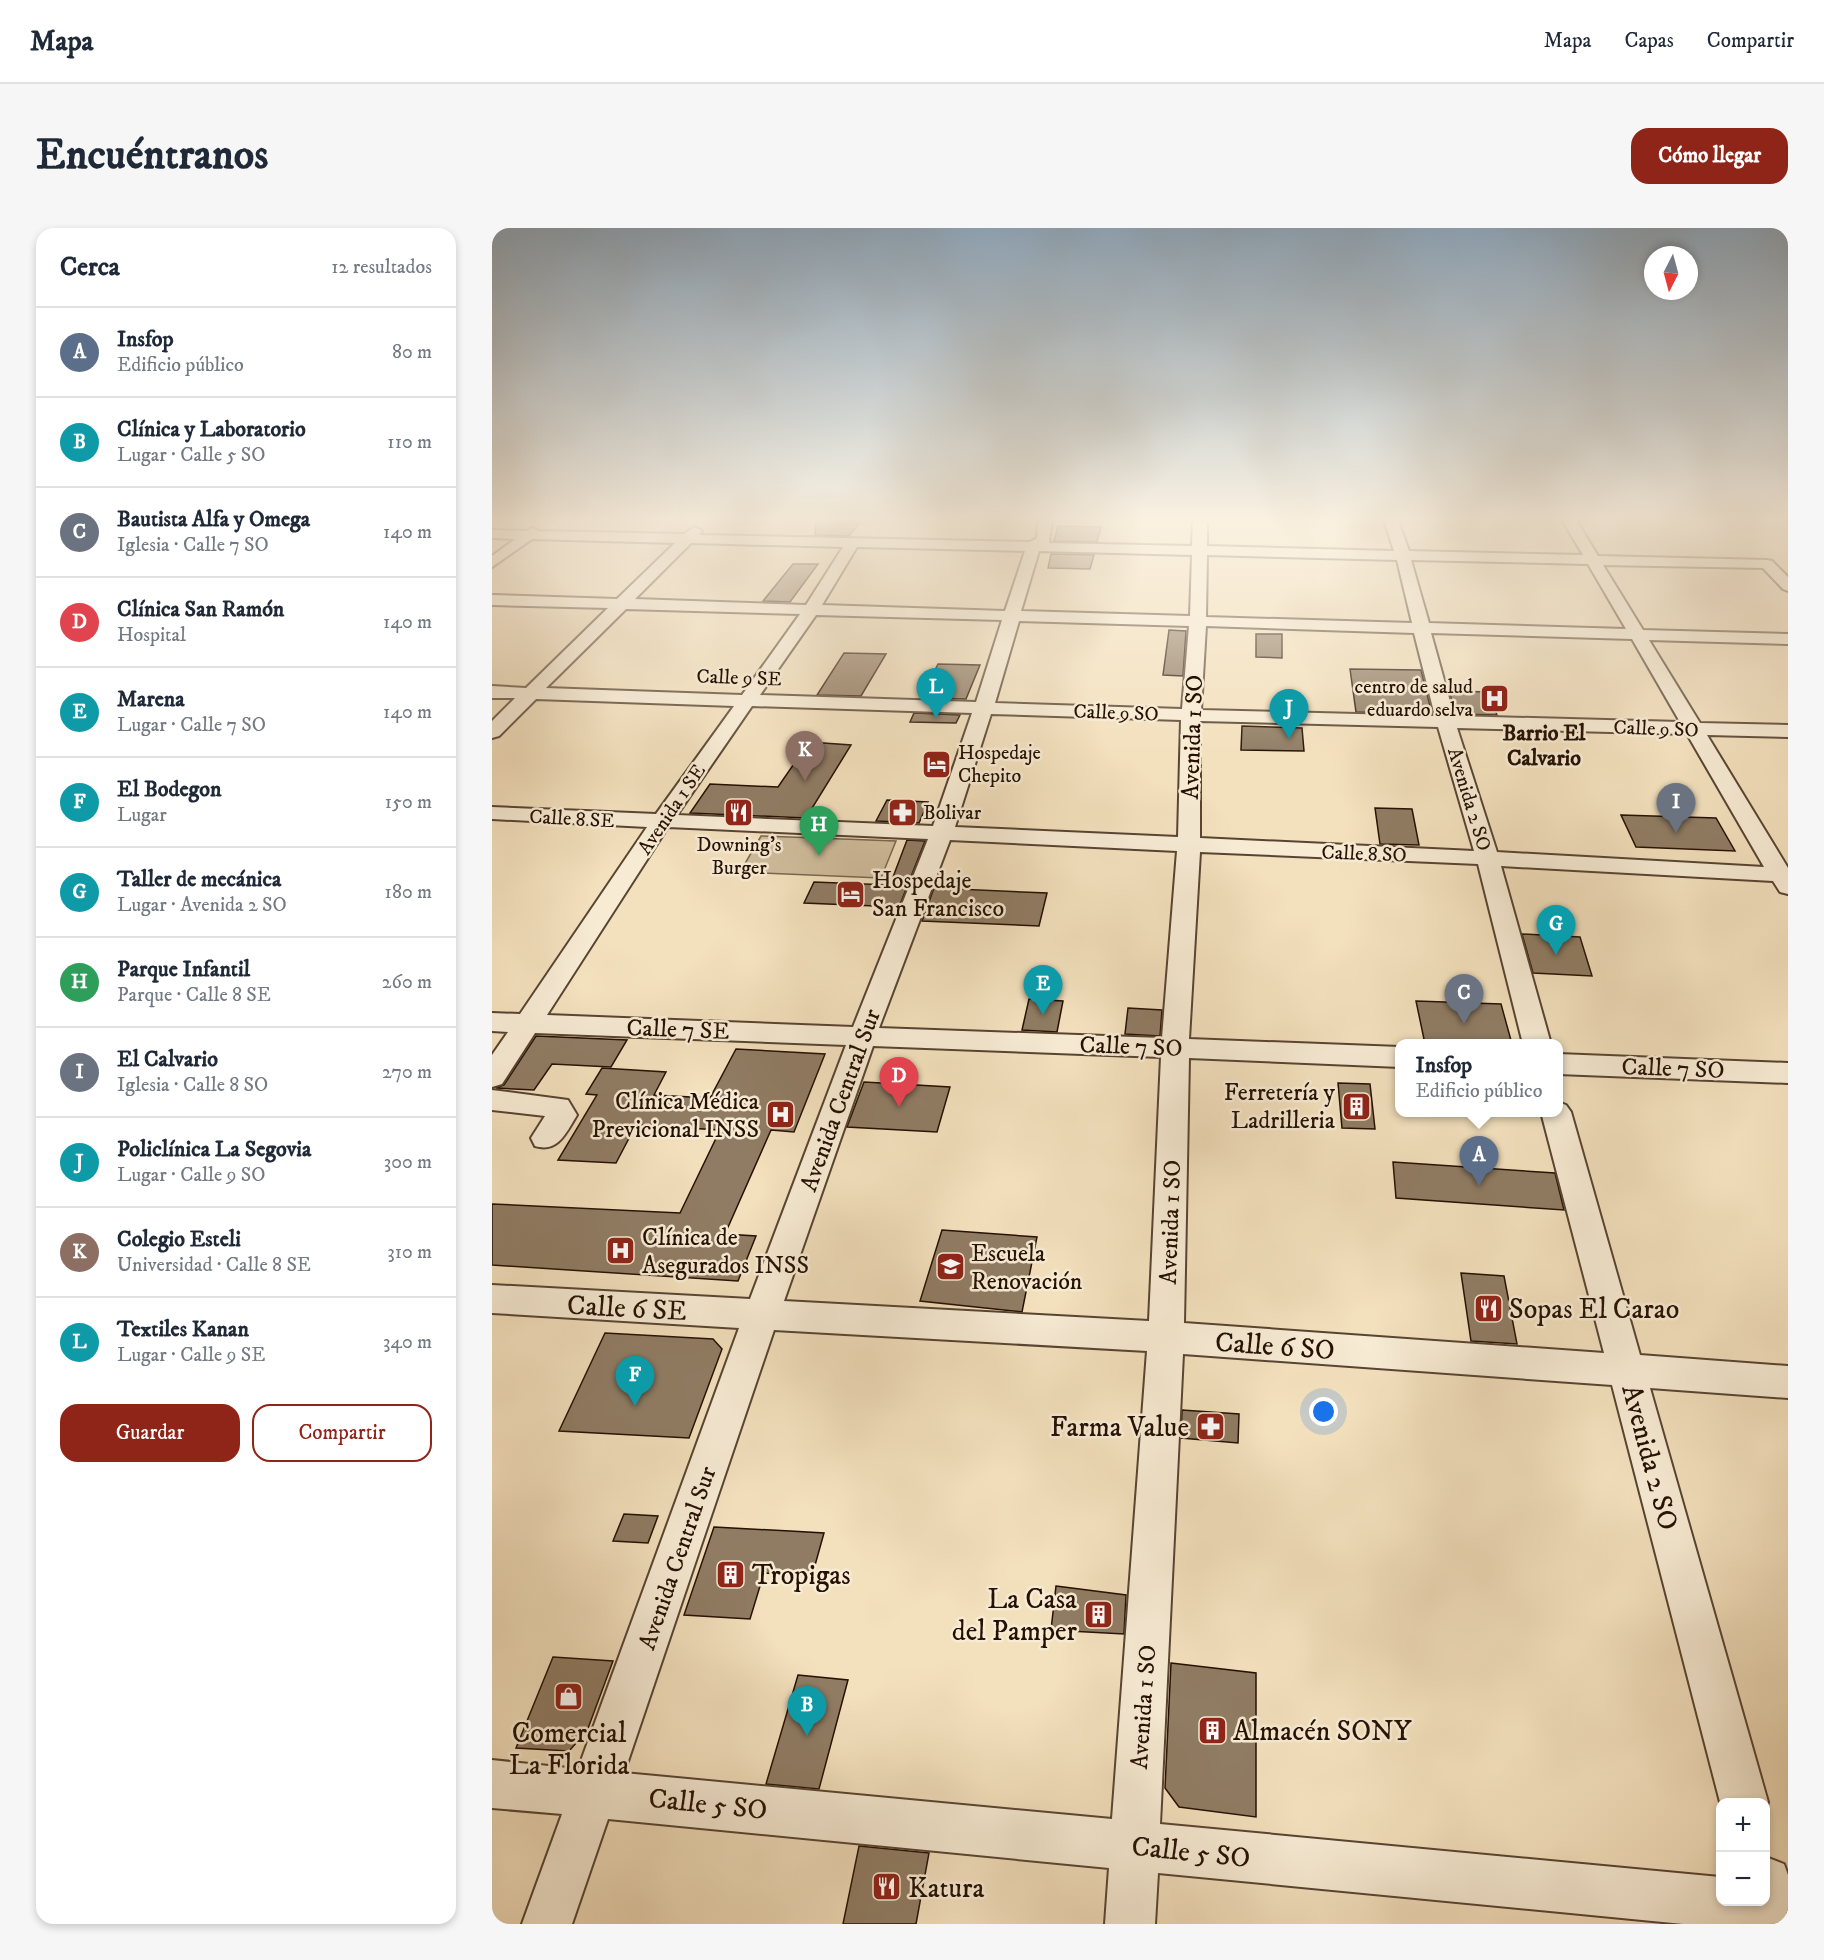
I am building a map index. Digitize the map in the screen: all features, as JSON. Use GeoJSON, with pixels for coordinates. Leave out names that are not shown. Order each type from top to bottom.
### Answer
{"type":"FeatureCollection","features":[{"type":"Feature","properties":{"kind":"street"},"geometry":{"type":"LineString","coordinates":[[492,732],[625,599]]}},
{"type":"Feature","properties":{"kind":"street","name":"Avenida 1 SE"},"geometry":{"type":"LineString","coordinates":[[492,1077],[660,823],[818,599]]}},
{"type":"Feature","properties":{"kind":"street","name":"Avenida Central Sur"},"geometry":{"type":"LineString","coordinates":[[547,1924],[761,1316],[863,1035],[941,835],[984,707],[1017,599]]}},
{"type":"Feature","properties":{"kind":"street","name":"Avenida 1 SO"},"geometry":{"type":"LineString","coordinates":[[1130,1924],[1166,1338],[1175,1048],[1189,845],[1191,715],[1198,599]]}},
{"type":"Feature","properties":{"kind":"street","name":"Avenida 2 SO"},"geometry":{"type":"LineString","coordinates":[[1415,599],[1446,722],[1488,858],[1536,1039]]}},
{"type":"Feature","properties":{"kind":"street"},"geometry":{"type":"LineString","coordinates":[[1616,599],[1692,730],[1786,879]]}},
{"type":"Feature","properties":{"kind":"street"},"geometry":{"type":"LineString","coordinates":[[492,600],[1788,639]]}},
{"type":"Feature","properties":{"kind":"street","name":"Calle 9 SE"},"geometry":{"type":"LineString","coordinates":[[492,692],[984,707]]}},
{"type":"Feature","properties":{"kind":"street","name":"Calle 9 SO"},"geometry":{"type":"LineString","coordinates":[[984,707],[1692,730],[1788,731]]}},
{"type":"Feature","properties":{"kind":"street","name":"Calle 8 SE"},"geometry":{"type":"LineString","coordinates":[[492,813],[941,835]]}},
{"type":"Feature","properties":{"kind":"street","name":"Calle 8 SO"},"geometry":{"type":"LineString","coordinates":[[941,835],[1488,858],[1786,879]]}},
{"type":"Feature","properties":{"kind":"street","name":"Calle 7 SE"},"geometry":{"type":"LineString","coordinates":[[492,1022],[863,1035]]}},
{"type":"Feature","properties":{"kind":"street","name":"Calle 7 SO"},"geometry":{"type":"LineString","coordinates":[[863,1035],[1395,1057]]}},
{"type":"Feature","properties":{"kind":"street","name":"Calle 7 SO"},"geometry":{"type":"LineString","coordinates":[[1563,1064],[1788,1073]]}},
{"type":"Feature","properties":{"kind":"street"},"geometry":{"type":"LineString","coordinates":[[492,1100],[558,1107],[562,1115],[546,1138]]}},
{"type":"Feature","properties":{"kind":"street","name":"Avenida 2 SO"},"geometry":{"type":"LineString","coordinates":[[1557,1117],[1743,1798]]}},
{"type":"Feature","properties":{"kind":"street","name":"Calle 6 SE"},"geometry":{"type":"LineString","coordinates":[[492,1299],[761,1316]]}},
{"type":"Feature","properties":{"kind":"street","name":"Calle 6 SO"},"geometry":{"type":"LineString","coordinates":[[761,1316],[1166,1338],[1788,1382]]}},
{"type":"Feature","properties":{"kind":"street","name":"Calle 5 SO"},"geometry":{"type":"LineString","coordinates":[[492,1784],[1776,1905]]}},
{"type":"Feature","properties":{"kind":"shaded area"},"geometry":{"type":"Polygon","coordinates":[[[761,836],[896,841],[881,878],[740,872],[761,836]]]}},
{"type":"Feature","properties":{"kind":"building"},"geometry":{"type":"Polygon","coordinates":[[[765,599],[792,599],[790,602],[763,601],[765,599]]]}},
{"type":"Feature","properties":{"kind":"building"},"geometry":{"type":"Polygon","coordinates":[[[1169,630],[1186,631],[1183,676],[1163,675],[1169,630]]]}},
{"type":"Feature","properties":{"kind":"building"},"geometry":{"type":"Polygon","coordinates":[[[1256,634],[1282,634],[1282,658],[1256,657],[1256,634]]]}},
{"type":"Feature","properties":{"kind":"building"},"geometry":{"type":"Polygon","coordinates":[[[844,653],[886,654],[861,696],[817,695],[844,653]]]}},
{"type":"Feature","properties":{"kind":"building"},"geometry":{"type":"Polygon","coordinates":[[[938,664],[980,665],[966,699],[921,698],[938,664]]]}},
{"type":"Feature","properties":{"kind":"building"},"geometry":{"type":"Polygon","coordinates":[[[1350,669],[1421,670],[1432,714],[1356,712],[1350,669]]]}},
{"type":"Feature","properties":{"kind":"building"},"geometry":{"type":"Polygon","coordinates":[[[1449,691],[1489,692],[1497,715],[1456,714],[1449,691]]]}},
{"type":"Feature","properties":{"kind":"building"},"geometry":{"type":"Polygon","coordinates":[[[914,713],[960,715],[956,723],[910,722],[914,713]]]}},
{"type":"Feature","properties":{"kind":"building"},"geometry":{"type":"Polygon","coordinates":[[[1242,726],[1302,728],[1304,751],[1241,750],[1242,726]]]}},
{"type":"Feature","properties":{"kind":"building"},"geometry":{"type":"Polygon","coordinates":[[[809,742],[851,745],[806,818],[690,813],[710,784],[778,787],[809,742]]]}},
{"type":"Feature","properties":{"kind":"building","name":"Bolivar"},"geometry":{"type":"Polygon","coordinates":[[[887,800],[928,802],[919,823],[876,821],[887,800]]]}},
{"type":"Feature","properties":{"kind":"building"},"geometry":{"type":"Polygon","coordinates":[[[1375,808],[1412,809],[1419,845],[1380,844],[1375,808]]]}},
{"type":"Feature","properties":{"kind":"building"},"geometry":{"type":"Polygon","coordinates":[[[1621,815],[1716,818],[1735,851],[1636,847],[1621,815]]]}},
{"type":"Feature","properties":{"kind":"building","name":"Hospedaje San Francisco"},"geometry":{"type":"Polygon","coordinates":[[[907,840],[925,841],[899,907],[804,903],[814,882],[890,885],[907,840]]]}},
{"type":"Feature","properties":{"kind":"building"},"geometry":{"type":"Polygon","coordinates":[[[934,888],[1047,893],[1039,926],[922,921],[934,888]]]}},
{"type":"Feature","properties":{"kind":"building"},"geometry":{"type":"Polygon","coordinates":[[[1522,934],[1580,937],[1592,976],[1533,973],[1522,934]]]}},
{"type":"Feature","properties":{"kind":"building"},"geometry":{"type":"Polygon","coordinates":[[[1029,999],[1063,1001],[1057,1032],[1022,1030],[1029,999]]]}},
{"type":"Feature","properties":{"kind":"building"},"geometry":{"type":"Polygon","coordinates":[[[1416,1001],[1501,1004],[1511,1039],[1424,1039],[1416,1001]]]}},
{"type":"Feature","properties":{"kind":"building"},"geometry":{"type":"Polygon","coordinates":[[[1128,1008],[1162,1010],[1160,1036],[1125,1034],[1128,1008]]]}},
{"type":"Feature","properties":{"kind":"building"},"geometry":{"type":"Polygon","coordinates":[[[536,1036],[627,1040],[611,1067],[552,1064],[534,1090],[496,1088],[504,1085],[536,1036]]]}},
{"type":"Feature","properties":{"kind":"building"},"geometry":{"type":"Polygon","coordinates":[[[736,1049],[825,1054],[794,1132],[771,1130],[725,1234],[756,1236],[738,1281],[492,1265],[492,1204],[680,1213],[720,1130],[636,1125],[616,1163],[558,1160],[597,1095],[586,1094],[602,1068],[666,1072],[654,1095],[710,1098],[736,1049]]]}},
{"type":"Feature","properties":{"kind":"building"},"geometry":{"type":"Polygon","coordinates":[[[864,1082],[950,1087],[937,1132],[847,1127],[864,1082]]]}},
{"type":"Feature","properties":{"kind":"building","name":"Ferretería y Ladrilleria"},"geometry":{"type":"Polygon","coordinates":[[[1338,1083],[1370,1084],[1375,1129],[1342,1128],[1338,1083]]]}},
{"type":"Feature","properties":{"kind":"building"},"geometry":{"type":"Polygon","coordinates":[[[1393,1162],[1555,1173],[1564,1210],[1396,1198],[1393,1162]]]}},
{"type":"Feature","properties":{"kind":"building"},"geometry":{"type":"Polygon","coordinates":[[[942,1230],[1037,1237],[1022,1312],[920,1301],[942,1230]]]}},
{"type":"Feature","properties":{"kind":"building","name":"Sopas El Carao"},"geometry":{"type":"Polygon","coordinates":[[[1461,1273],[1504,1276],[1517,1344],[1471,1341],[1461,1273]]]}},
{"type":"Feature","properties":{"kind":"building"},"geometry":{"type":"Polygon","coordinates":[[[605,1333],[713,1339],[722,1349],[689,1438],[559,1431],[605,1333]]]}},
{"type":"Feature","properties":{"kind":"building","name":"Farma Value"},"geometry":{"type":"Polygon","coordinates":[[[1182,1410],[1239,1414],[1238,1443],[1181,1438],[1182,1410]]]}},
{"type":"Feature","properties":{"kind":"building"},"geometry":{"type":"Polygon","coordinates":[[[624,1514],[658,1516],[648,1543],[613,1541],[624,1514]]]}},
{"type":"Feature","properties":{"kind":"building","name":"Tropigas"},"geometry":{"type":"Polygon","coordinates":[[[714,1527],[824,1533],[812,1576],[764,1573],[750,1619],[684,1615],[714,1527]]]}},
{"type":"Feature","properties":{"kind":"building","name":"La Casa del Pamper"},"geometry":{"type":"Polygon","coordinates":[[[1056,1586],[1126,1595],[1124,1634],[1051,1630],[1056,1586]]]}},
{"type":"Feature","properties":{"kind":"building","name":"Comercial La Florida"},"geometry":{"type":"Polygon","coordinates":[[[553,1657],[613,1661],[587,1731],[569,1751],[516,1748],[553,1657]]]}},
{"type":"Feature","properties":{"kind":"building","name":"Almacén SONY"},"geometry":{"type":"Polygon","coordinates":[[[1171,1663],[1256,1673],[1256,1817],[1179,1807],[1165,1788],[1171,1663]]]}},
{"type":"Feature","properties":{"kind":"building"},"geometry":{"type":"Polygon","coordinates":[[[798,1675],[848,1680],[819,1789],[766,1784],[798,1675]]]}},
{"type":"Feature","properties":{"kind":"building","name":"Katura"},"geometry":{"type":"Polygon","coordinates":[[[859,1846],[929,1853],[916,1924],[843,1924],[859,1846]]]}},
{"type":"Feature","properties":{"kind":"place","name":"centro de salud eduardo selva"},"geometry":{"type":"Point","coordinates":[1494,698]}},
{"type":"Feature","properties":{"kind":"place","name":"Textiles Kanan"},"geometry":{"type":"Point","coordinates":[936,718]}},
{"type":"Feature","properties":{"kind":"place","name":"Policlínica La Segovia"},"geometry":{"type":"Point","coordinates":[1289,739]}},
{"type":"Feature","properties":{"kind":"place","name":"Hospedaje Chepito"},"geometry":{"type":"Point","coordinates":[937,764]}},
{"type":"Feature","properties":{"kind":"place","name":"Colegio Esteli"},"geometry":{"type":"Point","coordinates":[805,781]}},
{"type":"Feature","properties":{"kind":"place","name":"Bolivar"},"geometry":{"type":"Point","coordinates":[902,812]}},
{"type":"Feature","properties":{"kind":"place","name":"Downing's Burger"},"geometry":{"type":"Point","coordinates":[739,813]}},
{"type":"Feature","properties":{"kind":"place","name":"El Calvario"},"geometry":{"type":"Point","coordinates":[1676,833]}},
{"type":"Feature","properties":{"kind":"place","name":"Parque Infantil"},"geometry":{"type":"Point","coordinates":[819,856]}},
{"type":"Feature","properties":{"kind":"place","name":"Hospedaje San Francisco"},"geometry":{"type":"Point","coordinates":[851,894]}},
{"type":"Feature","properties":{"kind":"place","name":"Taller de mecánica"},"geometry":{"type":"Point","coordinates":[1556,955]}},
{"type":"Feature","properties":{"kind":"place","name":"Marena"},"geometry":{"type":"Point","coordinates":[1043,1015]}},
{"type":"Feature","properties":{"kind":"place","name":"Bautista Alfa y Omega"},"geometry":{"type":"Point","coordinates":[1464,1024]}},
{"type":"Feature","properties":{"kind":"place","name":"Ferretería y Ladrilleria"},"geometry":{"type":"Point","coordinates":[1356,1106]}},
{"type":"Feature","properties":{"kind":"place","name":"Clínica San Ramón"},"geometry":{"type":"Point","coordinates":[899,1107]}},
{"type":"Feature","properties":{"kind":"place","name":"Clínica Médica Previcional INSS"},"geometry":{"type":"Point","coordinates":[780,1115]}},
{"type":"Feature","properties":{"kind":"place","name":"Insfop"},"geometry":{"type":"Point","coordinates":[1479,1186]}},
{"type":"Feature","properties":{"kind":"place","name":"Clínica de Asegurados INSS"},"geometry":{"type":"Point","coordinates":[621,1251]}},
{"type":"Feature","properties":{"kind":"place","name":"Escuela Renovación"},"geometry":{"type":"Point","coordinates":[950,1267]}},
{"type":"Feature","properties":{"kind":"place","name":"Sopas El Carao"},"geometry":{"type":"Point","coordinates":[1488,1308]}},
{"type":"Feature","properties":{"kind":"place","name":"El Bodegon"},"geometry":{"type":"Point","coordinates":[635,1406]}},
{"type":"Feature","properties":{"kind":"place","name":"Farma Value"},"geometry":{"type":"Point","coordinates":[1210,1426]}},
{"type":"Feature","properties":{"kind":"place","name":"Tropigas"},"geometry":{"type":"Point","coordinates":[731,1574]}},
{"type":"Feature","properties":{"kind":"place","name":"La Casa del Pamper"},"geometry":{"type":"Point","coordinates":[1098,1614]}},
{"type":"Feature","properties":{"kind":"place","name":"Comercial La Florida"},"geometry":{"type":"Point","coordinates":[569,1696]}},
{"type":"Feature","properties":{"kind":"place","name":"Almacén SONY"},"geometry":{"type":"Point","coordinates":[1212,1730]}},
{"type":"Feature","properties":{"kind":"place","name":"Clínica y Laboratorio"},"geometry":{"type":"Point","coordinates":[807,1736]}},
{"type":"Feature","properties":{"kind":"place","name":"Katura"},"geometry":{"type":"Point","coordinates":[887,1887]}},
{"type":"Feature","properties":{"kind":"district","name":"Barrio El Calvario"},"geometry":{"type":"Point","coordinates":[1544,744]}}]}
